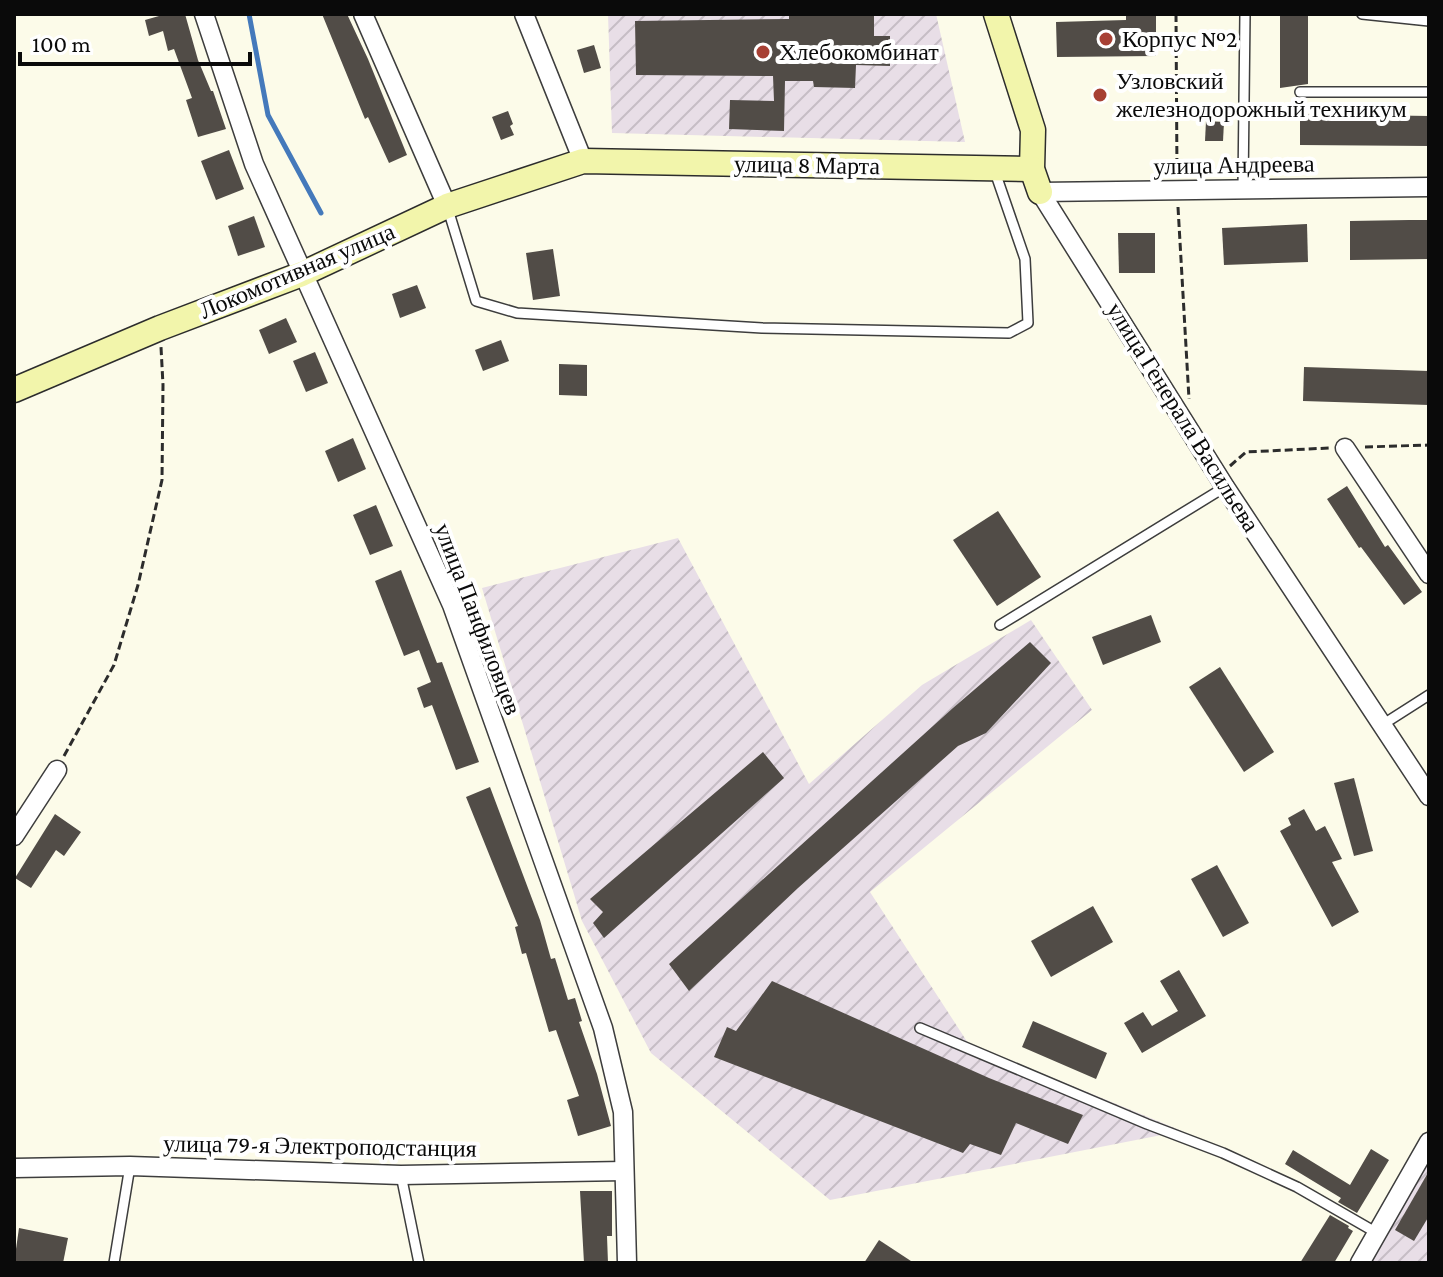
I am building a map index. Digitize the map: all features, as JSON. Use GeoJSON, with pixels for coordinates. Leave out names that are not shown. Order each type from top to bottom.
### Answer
{"type":"FeatureCollection","features":[{"type":"Feature","properties":{"kind":"main road"},"geometry":{"type":"LineString","coordinates":[[996,14],[1033,130],[1036,181]]}},
{"type":"Feature","properties":{"kind":"main road","name":"Локомотивная улица"},"geometry":{"type":"LineString","coordinates":[[14,390],[160,328],[302,274],[447,206],[583,161]]}},
{"type":"Feature","properties":{"kind":"main road","name":"улица 8 Марта"},"geometry":{"type":"LineString","coordinates":[[583,161],[994,169],[1036,181]]}},
{"type":"Feature","properties":{"kind":"street","name":"улица Панфиловцев"},"geometry":{"type":"LineString","coordinates":[[204,14],[254,164],[452,605],[603,1028],[623,1112],[627,1263]]}},
{"type":"Feature","properties":{"kind":"street"},"geometry":{"type":"LineString","coordinates":[[363,14],[447,206]]}},
{"type":"Feature","properties":{"kind":"street"},"geometry":{"type":"LineString","coordinates":[[524,14],[583,161]]}},
{"type":"Feature","properties":{"kind":"street","name":"улица Андреева"},"geometry":{"type":"LineString","coordinates":[[1036,181],[1177,190],[1429,187]]}},
{"type":"Feature","properties":{"kind":"street","name":"улица Генерала Васильева"},"geometry":{"type":"LineString","coordinates":[[1036,181],[1222,482],[1429,796]]}},
{"type":"Feature","properties":{"kind":"street"},"geometry":{"type":"LineString","coordinates":[[1345,448],[1429,574]]}},
{"type":"Feature","properties":{"kind":"street"},"geometry":{"type":"LineString","coordinates":[[14,836],[57,770]]}},
{"type":"Feature","properties":{"kind":"street"},"geometry":{"type":"LineString","coordinates":[[1360,1263],[1429,1142]]}},
{"type":"Feature","properties":{"kind":"street","name":"улица 79-я Электроподстанция"},"geometry":{"type":"LineString","coordinates":[[14,1168],[130,1166],[401,1175],[624,1171]]}},
{"type":"Feature","properties":{"kind":"lane"},"geometry":{"type":"LineString","coordinates":[[1243,188],[1245,14]]}},
{"type":"Feature","properties":{"kind":"lane"},"geometry":{"type":"LineString","coordinates":[[1362,14],[1429,21]]}},
{"type":"Feature","properties":{"kind":"lane"},"geometry":{"type":"LineString","coordinates":[[1300,92],[1429,92]]}},
{"type":"Feature","properties":{"kind":"lane"},"geometry":{"type":"LineString","coordinates":[[447,206],[476,301],[517,313],[762,328],[1009,333],[1028,323],[1025,259],[994,169]]}},
{"type":"Feature","properties":{"kind":"lane"},"geometry":{"type":"LineString","coordinates":[[1000,625],[1222,482]]}},
{"type":"Feature","properties":{"kind":"lane"},"geometry":{"type":"LineString","coordinates":[[1382,725],[1429,695]]}},
{"type":"Feature","properties":{"kind":"lane"},"geometry":{"type":"LineString","coordinates":[[920,1028],[1223,1153],[1297,1187],[1377,1233]]}},
{"type":"Feature","properties":{"kind":"lane"},"geometry":{"type":"LineString","coordinates":[[114,1263],[130,1166]]}},
{"type":"Feature","properties":{"kind":"lane"},"geometry":{"type":"LineString","coordinates":[[401,1175],[419,1263]]}},
{"type":"Feature","properties":{"kind":"path"},"geometry":{"type":"LineString","coordinates":[[1176,14],[1177,190],[1190,400]]}},
{"type":"Feature","properties":{"kind":"path"},"geometry":{"type":"LineString","coordinates":[[57,770],[114,665],[138,585],[162,480],[160,328]]}},
{"type":"Feature","properties":{"kind":"path"},"geometry":{"type":"LineString","coordinates":[[1222,482],[1246,452],[1429,445]]}},
{"type":"Feature","properties":{"kind":"shaded area"},"geometry":{"type":"Polygon","coordinates":[[[608,14],[936,14],[965,142],[612,133],[608,14]]]}},
{"type":"Feature","properties":{"kind":"shaded area"},"geometry":{"type":"Polygon","coordinates":[[[678,538],[809,784],[922,685],[1031,620],[1092,710],[870,892],[968,1043],[1182,1131],[830,1200],[651,1053],[582,921],[482,588],[678,538]]]}},
{"type":"Feature","properties":{"kind":"shaded area"},"geometry":{"type":"Polygon","coordinates":[[[1429,1161],[1429,1263],[1366,1263],[1426,1165],[1429,1161]]]}},
{"type":"Feature","properties":{"kind":"building"},"geometry":{"type":"Polygon","coordinates":[[[166,14],[185,14],[198,60],[226,129],[198,137],[186,100],[192,98],[174,49],[168,51],[163,31],[149,36],[145,20],[166,14]]]}},
{"type":"Feature","properties":{"kind":"building"},"geometry":{"type":"Polygon","coordinates":[[[322,14],[347,14],[407,155],[389,163],[368,117],[365,119],[322,14]]]}},
{"type":"Feature","properties":{"kind":"building","name":"Хлебокомбинат"},"geometry":{"type":"Polygon","coordinates":[[[789,14],[874,14],[874,36],[890,36],[890,66],[856,65],[855,88],[814,87],[813,81],[785,81],[784,131],[729,129],[730,100],[774,101],[773,76],[636,75],[635,21],[789,19],[789,14]]]}},
{"type":"Feature","properties":{"kind":"building","name":"Корпус №2"},"geometry":{"type":"Polygon","coordinates":[[[1126,14],[1156,14],[1156,56],[1057,57],[1056,22],[1126,20],[1126,14]]]}},
{"type":"Feature","properties":{"kind":"building"},"geometry":{"type":"Polygon","coordinates":[[[1280,14],[1308,14],[1308,84],[1280,88],[1280,14]]]}},
{"type":"Feature","properties":{"kind":"building"},"geometry":{"type":"Polygon","coordinates":[[[594,45],[601,68],[584,73],[577,50],[594,45]]]}},
{"type":"Feature","properties":{"kind":"building"},"geometry":{"type":"Polygon","coordinates":[[[508,111],[514,135],[501,140],[492,117],[508,111]]]}},
{"type":"Feature","properties":{"kind":"building"},"geometry":{"type":"Polygon","coordinates":[[[1300,114],[1429,116],[1429,146],[1300,145],[1300,114]]]}},
{"type":"Feature","properties":{"kind":"building"},"geometry":{"type":"Polygon","coordinates":[[[1206,121],[1224,122],[1223,141],[1205,141],[1206,121]]]}},
{"type":"Feature","properties":{"kind":"building"},"geometry":{"type":"Polygon","coordinates":[[[229,150],[244,189],[216,200],[201,161],[229,150]]]}},
{"type":"Feature","properties":{"kind":"building"},"geometry":{"type":"Polygon","coordinates":[[[254,216],[265,247],[238,256],[228,226],[254,216]]]}},
{"type":"Feature","properties":{"kind":"building"},"geometry":{"type":"Polygon","coordinates":[[[1429,220],[1429,259],[1350,260],[1350,221],[1429,220]]]}},
{"type":"Feature","properties":{"kind":"building"},"geometry":{"type":"Polygon","coordinates":[[[1307,224],[1308,262],[1224,265],[1222,228],[1307,224]]]}},
{"type":"Feature","properties":{"kind":"building"},"geometry":{"type":"Polygon","coordinates":[[[1118,233],[1155,233],[1155,273],[1119,273],[1118,233]]]}},
{"type":"Feature","properties":{"kind":"building"},"geometry":{"type":"Polygon","coordinates":[[[553,249],[560,296],[533,300],[526,253],[553,249]]]}},
{"type":"Feature","properties":{"kind":"building"},"geometry":{"type":"Polygon","coordinates":[[[417,285],[426,308],[400,318],[392,294],[417,285]]]}},
{"type":"Feature","properties":{"kind":"building"},"geometry":{"type":"Polygon","coordinates":[[[286,318],[297,342],[269,354],[259,330],[286,318]]]}},
{"type":"Feature","properties":{"kind":"building"},"geometry":{"type":"Polygon","coordinates":[[[501,340],[509,361],[483,371],[475,350],[501,340]]]}},
{"type":"Feature","properties":{"kind":"building"},"geometry":{"type":"Polygon","coordinates":[[[315,352],[328,383],[306,392],[293,361],[315,352]]]}},
{"type":"Feature","properties":{"kind":"building"},"geometry":{"type":"Polygon","coordinates":[[[559,364],[587,365],[587,396],[559,395],[559,364]]]}},
{"type":"Feature","properties":{"kind":"building"},"geometry":{"type":"Polygon","coordinates":[[[1304,367],[1429,371],[1429,405],[1303,401],[1304,367]]]}},
{"type":"Feature","properties":{"kind":"building"},"geometry":{"type":"Polygon","coordinates":[[[353,438],[366,469],[338,482],[325,451],[353,438]]]}},
{"type":"Feature","properties":{"kind":"building"},"geometry":{"type":"Polygon","coordinates":[[[1347,486],[1385,547],[1388,545],[1422,592],[1404,605],[1359,548],[1327,499],[1347,486]]]}},
{"type":"Feature","properties":{"kind":"building"},"geometry":{"type":"Polygon","coordinates":[[[376,505],[393,546],[370,555],[353,515],[376,505]]]}},
{"type":"Feature","properties":{"kind":"building"},"geometry":{"type":"Polygon","coordinates":[[[998,511],[1041,577],[997,606],[953,540],[998,511]]]}},
{"type":"Feature","properties":{"kind":"building"},"geometry":{"type":"Polygon","coordinates":[[[401,570],[437,663],[442,662],[479,762],[456,770],[432,705],[424,708],[417,688],[431,682],[419,650],[404,656],[375,581],[401,570]]]}},
{"type":"Feature","properties":{"kind":"building"},"geometry":{"type":"Polygon","coordinates":[[[1151,615],[1161,642],[1103,665],[1092,637],[1151,615]]]}},
{"type":"Feature","properties":{"kind":"building"},"geometry":{"type":"Polygon","coordinates":[[[1030,642],[1051,663],[986,733],[958,746],[798,888],[689,991],[669,964],[1030,642]]]}},
{"type":"Feature","properties":{"kind":"building"},"geometry":{"type":"Polygon","coordinates":[[[1220,667],[1274,752],[1244,772],[1189,687],[1220,667]]]}},
{"type":"Feature","properties":{"kind":"building"},"geometry":{"type":"Polygon","coordinates":[[[763,752],[784,778],[604,938],[593,923],[603,912],[590,899],[763,752]]]}},
{"type":"Feature","properties":{"kind":"building"},"geometry":{"type":"Polygon","coordinates":[[[1354,778],[1373,851],[1354,856],[1334,783],[1354,778]]]}},
{"type":"Feature","properties":{"kind":"building"},"geometry":{"type":"Polygon","coordinates":[[[490,787],[540,920],[551,959],[555,958],[568,1000],[575,998],[582,1021],[579,1022],[611,1126],[578,1136],[567,1100],[579,1096],[556,1030],[549,1032],[526,953],[522,954],[515,927],[518,926],[466,797],[490,787]]]}},
{"type":"Feature","properties":{"kind":"building"},"geometry":{"type":"Polygon","coordinates":[[[1304,809],[1316,831],[1325,826],[1342,859],[1332,862],[1359,912],[1332,927],[1280,831],[1291,825],[1288,818],[1304,809]]]}},
{"type":"Feature","properties":{"kind":"building"},"geometry":{"type":"Polygon","coordinates":[[[55,814],[81,832],[64,856],[56,850],[31,888],[15,878],[55,814]]]}},
{"type":"Feature","properties":{"kind":"building"},"geometry":{"type":"Polygon","coordinates":[[[1217,865],[1249,923],[1223,937],[1191,879],[1217,865]]]}},
{"type":"Feature","properties":{"kind":"building"},"geometry":{"type":"Polygon","coordinates":[[[1093,906],[1113,942],[1051,977],[1031,941],[1093,906]]]}},
{"type":"Feature","properties":{"kind":"building"},"geometry":{"type":"Polygon","coordinates":[[[1179,970],[1206,1016],[1142,1053],[1124,1023],[1143,1012],[1152,1026],[1178,1011],[1160,981],[1179,970]]]}},
{"type":"Feature","properties":{"kind":"building"},"geometry":{"type":"Polygon","coordinates":[[[772,981],[989,1078],[1083,1115],[1068,1144],[1016,1123],[1001,1155],[970,1144],[963,1153],[714,1057],[727,1027],[736,1031],[772,981]]]}},
{"type":"Feature","properties":{"kind":"building"},"geometry":{"type":"Polygon","coordinates":[[[1033,1021],[1107,1053],[1096,1079],[1022,1047],[1033,1021]]]}},
{"type":"Feature","properties":{"kind":"building"},"geometry":{"type":"Polygon","coordinates":[[[1371,1149],[1389,1160],[1357,1213],[1338,1202],[1341,1198],[1285,1164],[1293,1150],[1350,1185],[1371,1149]]]}},
{"type":"Feature","properties":{"kind":"building"},"geometry":{"type":"Polygon","coordinates":[[[1429,1171],[1429,1216],[1414,1241],[1395,1230],[1429,1171]]]}},
{"type":"Feature","properties":{"kind":"building"},"geometry":{"type":"Polygon","coordinates":[[[580,1191],[612,1191],[612,1236],[607,1236],[608,1263],[584,1263],[580,1191]]]}},
{"type":"Feature","properties":{"kind":"building"},"geometry":{"type":"Polygon","coordinates":[[[1330,1215],[1353,1231],[1334,1263],[1300,1263],[1330,1215]]]}},
{"type":"Feature","properties":{"kind":"building"},"geometry":{"type":"Polygon","coordinates":[[[19,1228],[68,1238],[63,1263],[14,1263],[19,1228]]]}},
{"type":"Feature","properties":{"kind":"building"},"geometry":{"type":"Polygon","coordinates":[[[879,1240],[914,1263],[864,1263],[879,1240]]]}},
{"type":"Feature","properties":{"kind":"waterway"},"geometry":{"type":"LineString","coordinates":[[249,14],[268,115],[321,213]]}},
{"type":"Feature","properties":{"kind":"place","name":"Корпус №2"},"geometry":{"type":"Point","coordinates":[1106,39]}},
{"type":"Feature","properties":{"kind":"place","name":"Хлебокомбинат"},"geometry":{"type":"Point","coordinates":[763,52]}},
{"type":"Feature","properties":{"kind":"place","name":"Узловский железнодорожный техникум"},"geometry":{"type":"Point","coordinates":[1100,95]}}]}
